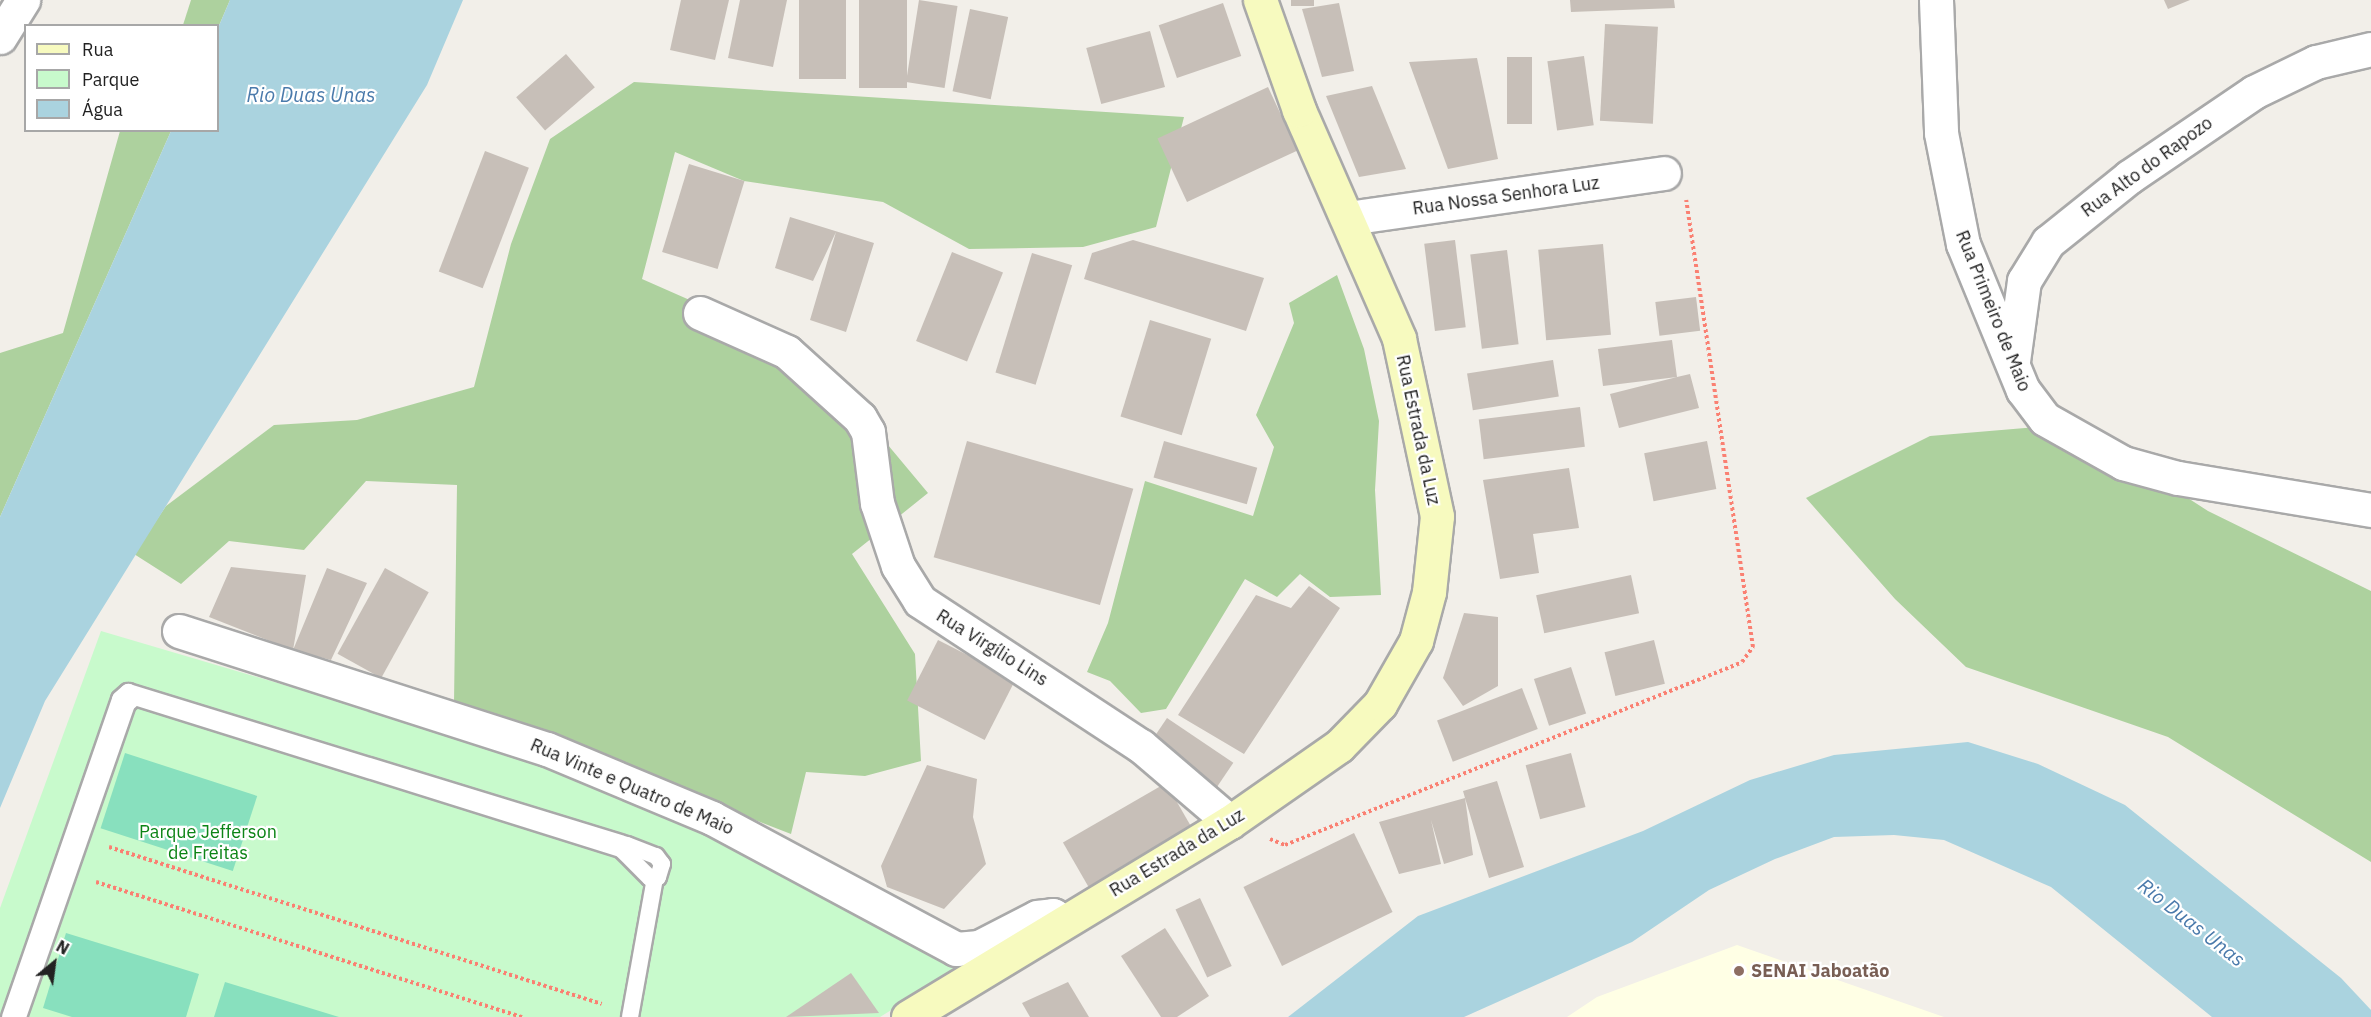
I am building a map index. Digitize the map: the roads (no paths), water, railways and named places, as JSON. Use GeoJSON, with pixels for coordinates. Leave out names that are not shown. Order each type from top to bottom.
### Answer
{"type":"FeatureCollection","features":[{"type":"Feature","properties":{"kind":"main road","name":"Rua Estrada da Luz"},"geometry":{"type":"LineString","coordinates":[[908,1017],[1230,822],[1339,746],[1380,704],[1416,641],[1429,592],[1437,516],[1399,338],[1299,110],[1260,0]]}},
{"type":"Feature","properties":{"kind":"street"},"geometry":{"type":"LineString","coordinates":[[0,37],[22,0]]}},
{"type":"Feature","properties":{"kind":"street","name":"Rua Primeiro de Maio"},"geometry":{"type":"LineString","coordinates":[[1936,0],[1941,133],[1950,190],[1963,244],[2013,366],[2045,419],[2123,463],[2178,478],[2371,510]]}},
{"type":"Feature","properties":{"kind":"street","name":"Rua Alto do Rapozo"},"geometry":{"type":"LineString","coordinates":[[2013,366],[2024,281],[2048,242],[2129,177],[2254,92],[2316,62],[2371,49]]}},
{"type":"Feature","properties":{"kind":"street","name":"Rua Nossa Senhora Luz"},"geometry":{"type":"LineString","coordinates":[[1348,218],[1664,173]]}},
{"type":"Feature","properties":{"kind":"street","name":"Rua Virgílio Lins"},"geometry":{"type":"LineString","coordinates":[[700,313],[787,352],[860,418],[868,432],[877,503],[898,566],[920,601],[1141,746],[1230,822]]}},
{"type":"Feature","properties":{"kind":"street","name":"Rua Vinte e Quatro de Maio"},"geometry":{"type":"LineString","coordinates":[[179,631],[547,749],[712,818],[956,949],[979,947],[1037,917],[1053,915],[1063,922]]}},
{"type":"Feature","properties":{"kind":"lane"},"geometry":{"type":"LineString","coordinates":[[10,1017],[120,699],[128,692],[627,845],[661,860],[661,873],[654,878],[630,1015]]}},
{"type":"Feature","properties":{"kind":"lane"},"geometry":{"type":"LineString","coordinates":[[18,1017],[127,704],[138,697],[621,849],[643,875],[654,878]]}},
{"type":"Feature","properties":{"kind":"water","name":"Rio Duas Unas"},"geometry":{"type":"Polygon","coordinates":[[[230,0],[463,0],[427,85],[45,701],[0,808],[0,517],[171,132],[219,132],[219,26],[230,0]]]}},
{"type":"Feature","properties":{"kind":"water","name":"Rio Duas Unas"},"geometry":{"type":"Polygon","coordinates":[[[1968,742],[2038,764],[2125,805],[2341,978],[2371,1010],[2371,1017],[2212,1017],[2051,887],[1944,840],[1894,835],[1834,837],[1775,859],[1709,890],[1632,942],[1464,1017],[1288,1017],[1418,916],[1643,831],[1750,780],[1834,755],[1968,742]]]}},
{"type":"Feature","properties":{"kind":"place","name":"SENAI Jaboatão"},"geometry":{"type":"Point","coordinates":[1739,971]}},
{"type":"Feature","properties":{"kind":"park label","name":"Parque Jefferson de Freitas"},"geometry":{"type":"Point","coordinates":[208,843]}}]}
